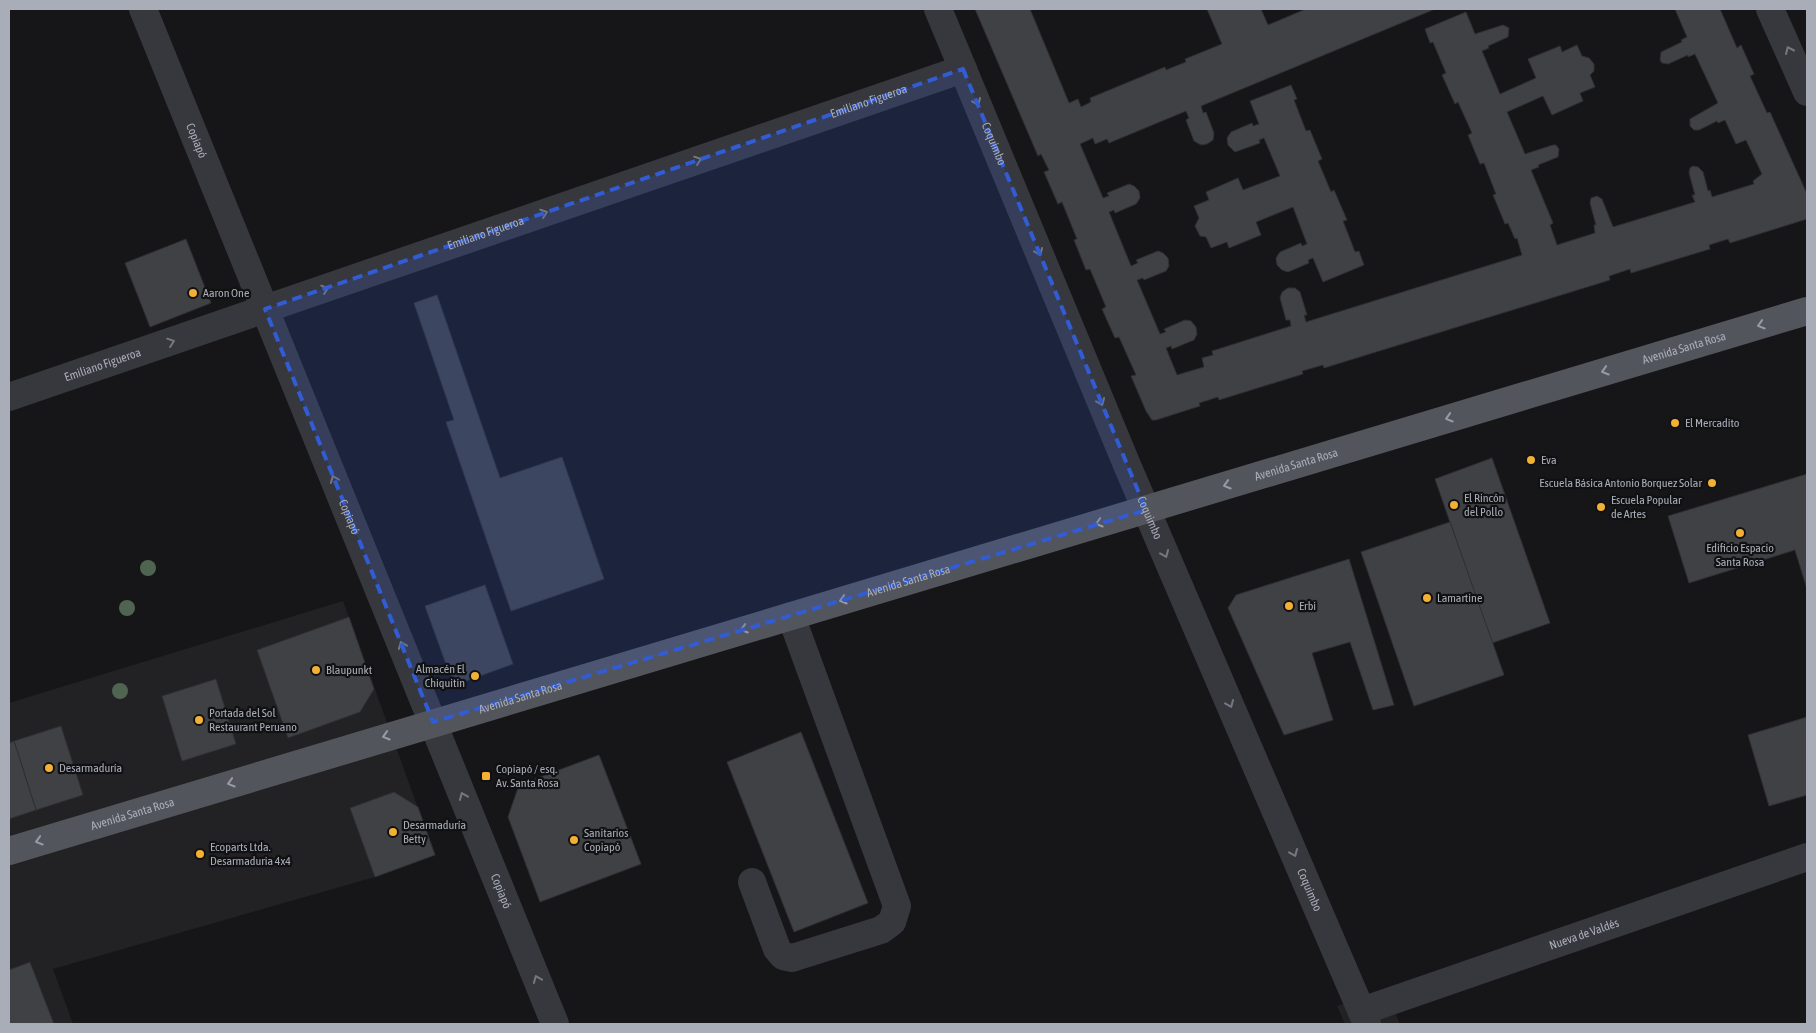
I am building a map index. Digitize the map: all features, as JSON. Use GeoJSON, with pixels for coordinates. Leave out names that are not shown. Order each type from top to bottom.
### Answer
{"type":"FeatureCollection","features":[{"type":"Feature","properties":{"kind":"main road","name":"Avenida Santa Rosa"},"geometry":{"type":"LineString","coordinates":[[9,851],[1807,310]]}},
{"type":"Feature","properties":{"kind":"street","name":"Copiapó"},"geometry":{"type":"LineString","coordinates":[[143,9],[556,1024]]}},
{"type":"Feature","properties":{"kind":"street","name":"Coquimbo"},"geometry":{"type":"LineString","coordinates":[[938,9],[1146,510],[1365,1018]]}},
{"type":"Feature","properties":{"kind":"street"},"geometry":{"type":"LineString","coordinates":[[1770,9],[1807,92]]}},
{"type":"Feature","properties":{"kind":"street","name":"Emiliano Figueroa"},"geometry":{"type":"LineString","coordinates":[[9,396],[266,310],[963,69]]}},
{"type":"Feature","properties":{"kind":"street"},"geometry":{"type":"LineString","coordinates":[[752,882],[777,949],[783,956],[792,958],[881,930],[892,922],[897,906],[790,616]]}},
{"type":"Feature","properties":{"kind":"street","name":"Nueva de Valdés"},"geometry":{"type":"LineString","coordinates":[[1365,1018],[1807,857]]}},
{"type":"Feature","properties":{"kind":"highlighted area"},"geometry":{"type":"Polygon","coordinates":[[[963,69],[1146,510],[433,722],[265,309],[963,69]]]}},
{"type":"Feature","properties":{"kind":"shaded area"},"geometry":{"type":"Polygon","coordinates":[[[343,601],[435,855],[375,877],[53,969],[73,1024],[9,1024],[9,703],[343,601]]]}},
{"type":"Feature","properties":{"kind":"shaded area"},"geometry":{"type":"Polygon","coordinates":[[[1385,990],[1400,1024],[1345,1024],[1337,1006],[1385,990]]]}},
{"type":"Feature","properties":{"kind":"building"},"geometry":{"type":"Polygon","coordinates":[[[975,9],[1030,9],[1069,103],[1078,99],[1081,107],[1091,102],[1090,98],[1165,67],[1166,70],[1186,62],[1185,59],[1222,44],[1207,9],[1261,9],[1268,25],[1306,9],[1435,9],[1201,106],[1203,113],[1206,112],[1214,133],[1213,140],[1207,144],[1201,145],[1194,141],[1186,120],[1189,118],[1186,111],[1109,143],[1107,139],[1095,144],[1093,138],[1080,144],[1103,198],[1109,196],[1107,193],[1129,184],[1139,191],[1140,198],[1136,204],[1115,213],[1114,210],[1109,212],[1131,266],[1138,263],[1136,260],[1158,251],[1168,258],[1169,266],[1166,271],[1144,280],[1143,278],[1137,280],[1160,334],[1166,332],[1164,329],[1185,320],[1191,321],[1196,327],[1197,334],[1194,340],[1172,349],[1171,346],[1166,348],[1177,375],[1204,367],[1202,358],[1213,355],[1212,351],[1291,326],[1290,320],[1286,320],[1280,298],[1282,292],[1288,288],[1295,288],[1300,292],[1307,315],[1304,315],[1306,322],[1522,255],[1517,238],[1515,239],[1508,223],[1505,224],[1493,195],[1496,194],[1484,163],[1480,164],[1468,135],[1472,133],[1458,102],[1455,104],[1442,75],[1446,73],[1433,42],[1430,43],[1425,29],[1466,12],[1475,34],[1503,25],[1509,28],[1508,37],[1488,46],[1489,48],[1482,51],[1500,94],[1536,78],[1528,59],[1560,46],[1562,52],[1577,45],[1582,56],[1589,58],[1594,64],[1594,71],[1590,75],[1595,87],[1580,93],[1583,101],[1552,115],[1543,96],[1507,112],[1525,154],[1553,145],[1556,145],[1559,149],[1558,157],[1531,170],[1553,223],[1550,225],[1557,245],[1595,233],[1594,225],[1596,225],[1590,203],[1591,198],[1597,196],[1602,199],[1613,227],[1695,202],[1692,195],[1695,195],[1689,173],[1690,168],[1693,166],[1698,167],[1703,172],[1708,191],[1710,190],[1712,197],[1754,184],[1753,181],[1762,174],[1746,140],[1736,144],[1725,120],[1718,123],[1717,121],[1699,130],[1694,130],[1690,126],[1690,119],[1718,103],[1695,54],[1668,64],[1662,63],[1660,60],[1661,52],[1682,42],[1681,40],[1687,37],[1675,9],[1720,9],[1737,48],[1741,45],[1754,74],[1750,76],[1767,113],[1770,112],[1807,194],[1807,219],[1730,243],[1728,239],[1709,245],[1710,249],[1631,273],[1630,269],[1609,276],[1610,280],[1324,368],[1323,365],[1302,371],[1303,374],[1219,400],[1218,397],[1199,403],[1200,406],[1152,420],[1146,411],[1131,376],[1136,375],[1119,337],[1115,338],[1102,309],[1106,307],[1090,269],[1086,270],[1074,240],[1077,239],[1062,202],[1058,204],[1044,172],[1049,170],[1041,154],[1038,156],[975,9]]]}},
{"type":"Feature","properties":{"kind":"building"},"geometry":{"type":"Polygon","coordinates":[[[1291,85],[1297,99],[1294,100],[1306,131],[1310,130],[1322,159],[1318,161],[1331,192],[1334,190],[1347,220],[1343,221],[1355,252],[1359,251],[1364,265],[1323,282],[1313,258],[1308,260],[1309,263],[1288,272],[1282,270],[1277,265],[1276,258],[1280,252],[1301,243],[1302,246],[1307,244],[1293,207],[1256,222],[1261,235],[1229,248],[1227,242],[1211,248],[1206,237],[1200,236],[1195,226],[1199,218],[1194,206],[1209,200],[1206,192],[1238,178],[1243,190],[1280,176],[1264,138],[1259,140],[1260,143],[1235,152],[1228,145],[1227,138],[1231,132],[1252,123],[1253,126],[1259,124],[1250,101],[1291,85]]]}},
{"type":"Feature","properties":{"kind":"building"},"geometry":{"type":"Polygon","coordinates":[[[186,239],[211,303],[150,327],[125,263],[186,239]]]}},
{"type":"Feature","properties":{"kind":"building"},"geometry":{"type":"Polygon","coordinates":[[[437,295],[500,478],[562,457],[604,579],[511,611],[446,422],[454,420],[414,303],[437,295]]]}},
{"type":"Feature","properties":{"kind":"building"},"geometry":{"type":"Polygon","coordinates":[[[1492,458],[1550,623],[1492,643],[1435,479],[1492,458]]]}},
{"type":"Feature","properties":{"kind":"building","name":"Edificio Espacio Santa Rosa"},"geometry":{"type":"Polygon","coordinates":[[[1807,474],[1807,589],[1795,550],[1689,583],[1668,516],[1807,474]]]}},
{"type":"Feature","properties":{"kind":"building","name":"Lamartine"},"geometry":{"type":"Polygon","coordinates":[[[1450,522],[1504,675],[1414,706],[1361,552],[1450,522]]]}},
{"type":"Feature","properties":{"kind":"building"},"geometry":{"type":"Polygon","coordinates":[[[1349,559],[1394,705],[1373,710],[1350,642],[1312,653],[1333,720],[1284,735],[1228,608],[1236,595],[1349,559]]]}},
{"type":"Feature","properties":{"kind":"building"},"geometry":{"type":"Polygon","coordinates":[[[485,585],[513,664],[466,681],[450,675],[425,606],[485,585]]]}},
{"type":"Feature","properties":{"kind":"building","name":"Blaupunkt"},"geometry":{"type":"Polygon","coordinates":[[[349,617],[374,689],[360,712],[288,738],[257,650],[349,617]]]}},
{"type":"Feature","properties":{"kind":"building","name":"Portada del Sol Restaurant Peruano"},"geometry":{"type":"Polygon","coordinates":[[[216,679],[236,744],[182,761],[162,696],[216,679]]]}},
{"type":"Feature","properties":{"kind":"building"},"geometry":{"type":"Polygon","coordinates":[[[1807,717],[1807,795],[1769,806],[1748,735],[1807,717]]]}},
{"type":"Feature","properties":{"kind":"building","name":"Desarmaduría"},"geometry":{"type":"Polygon","coordinates":[[[61,726],[83,795],[36,810],[14,741],[61,726]]]}},
{"type":"Feature","properties":{"kind":"building"},"geometry":{"type":"Polygon","coordinates":[[[801,732],[868,903],[794,932],[727,762],[801,732]]]}},
{"type":"Feature","properties":{"kind":"building"},"geometry":{"type":"Polygon","coordinates":[[[14,741],[36,810],[9,819],[9,743],[14,741]]]}},
{"type":"Feature","properties":{"kind":"building","name":"Sanitarios Copiapó"},"geometry":{"type":"Polygon","coordinates":[[[599,755],[641,864],[540,902],[508,817],[519,785],[599,755]]]}},
{"type":"Feature","properties":{"kind":"building","name":"Desarmaduría Betty"},"geometry":{"type":"Polygon","coordinates":[[[394,792],[418,807],[435,855],[375,877],[350,808],[394,792]]]}},
{"type":"Feature","properties":{"kind":"building"},"geometry":{"type":"Polygon","coordinates":[[[30,962],[54,1024],[9,1024],[9,970],[30,962]]]}},
{"type":"Feature","properties":{"kind":"place","name":"Aaron One"},"geometry":{"type":"Point","coordinates":[193,293]}},
{"type":"Feature","properties":{"kind":"place","name":"El Mercadito"},"geometry":{"type":"Point","coordinates":[1675,423]}},
{"type":"Feature","properties":{"kind":"place","name":"Eva"},"geometry":{"type":"Point","coordinates":[1531,460]}},
{"type":"Feature","properties":{"kind":"place","name":"Escuela Básica Antonio Borquez Solar"},"geometry":{"type":"Point","coordinates":[1712,483]}},
{"type":"Feature","properties":{"kind":"place","name":"El Rincón del Pollo"},"geometry":{"type":"Point","coordinates":[1454,505]}},
{"type":"Feature","properties":{"kind":"place","name":"Escuela Popular de Artes"},"geometry":{"type":"Point","coordinates":[1601,507]}},
{"type":"Feature","properties":{"kind":"place","name":"Edificio Espacio Santa Rosa"},"geometry":{"type":"Point","coordinates":[1740,533]}},
{"type":"Feature","properties":{"kind":"place","name":"Lamartine"},"geometry":{"type":"Point","coordinates":[1427,598]}},
{"type":"Feature","properties":{"kind":"place","name":"Erbi"},"geometry":{"type":"Point","coordinates":[1289,606]}},
{"type":"Feature","properties":{"kind":"place","name":"Blaupunkt"},"geometry":{"type":"Point","coordinates":[316,670]}},
{"type":"Feature","properties":{"kind":"place","name":"Almacén El Chiquitin"},"geometry":{"type":"Point","coordinates":[475,676]}},
{"type":"Feature","properties":{"kind":"place","name":"Portada del Sol Restaurant Peruano"},"geometry":{"type":"Point","coordinates":[199,720]}},
{"type":"Feature","properties":{"kind":"place","name":"Desarmaduría"},"geometry":{"type":"Point","coordinates":[49,768]}},
{"type":"Feature","properties":{"kind":"place","name":"Copiapó / esq. Av. Santa Rosa"},"geometry":{"type":"Point","coordinates":[486,776]}},
{"type":"Feature","properties":{"kind":"place","name":"Desarmaduría Betty"},"geometry":{"type":"Point","coordinates":[393,832]}},
{"type":"Feature","properties":{"kind":"place","name":"Sanitarios Copiapó"},"geometry":{"type":"Point","coordinates":[574,840]}},
{"type":"Feature","properties":{"kind":"place","name":"Ecoparts Ltda. Desarmaduria 4x4"},"geometry":{"type":"Point","coordinates":[200,854]}}]}
